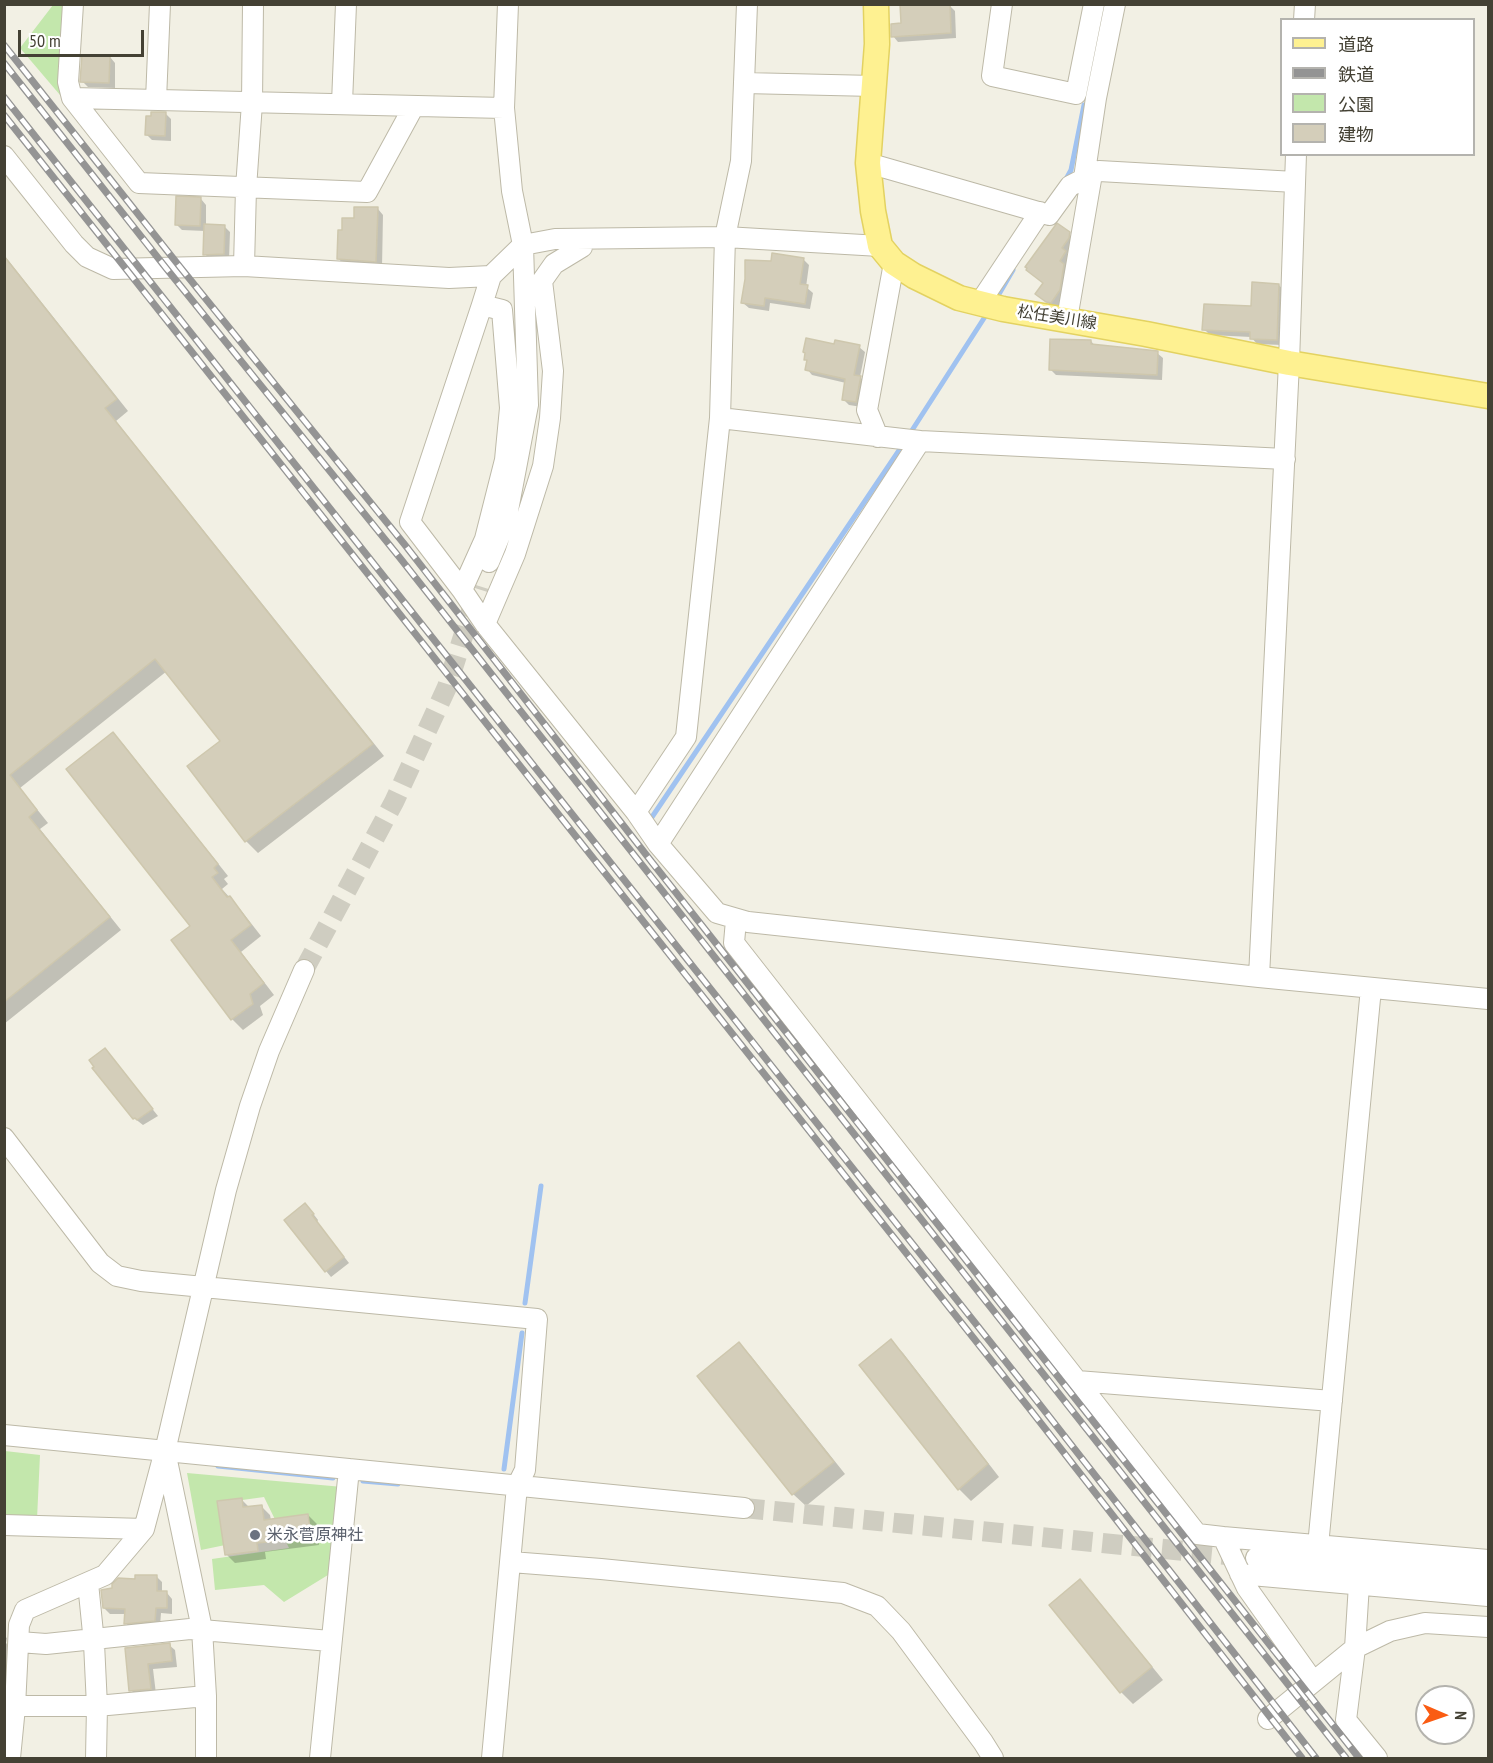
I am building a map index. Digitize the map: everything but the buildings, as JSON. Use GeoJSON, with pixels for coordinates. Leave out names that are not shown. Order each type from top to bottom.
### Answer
{"type":"FeatureCollection","features":[{"type":"Feature","properties":{"kind":"main road"},"geometry":{"type":"LineString","coordinates":[[876,4],[877,44],[868,163],[887,254]]}},
{"type":"Feature","properties":{"kind":"main road","name":"松任美川線"},"geometry":{"type":"LineString","coordinates":[[887,254],[914,276],[959,297],[988,306],[1289,363],[1488,396]]}},
{"type":"Feature","properties":{"kind":"street"},"geometry":{"type":"LineString","coordinates":[[73,4],[68,82],[72,98],[138,183],[367,192],[414,106]]}},
{"type":"Feature","properties":{"kind":"street"},"geometry":{"type":"LineString","coordinates":[[156,100],[160,4]]}},
{"type":"Feature","properties":{"kind":"street"},"geometry":{"type":"LineString","coordinates":[[244,266],[246,188],[252,103],[253,4]]}},
{"type":"Feature","properties":{"kind":"street"},"geometry":{"type":"LineString","coordinates":[[342,104],[346,4]]}},
{"type":"Feature","properties":{"kind":"street"},"geometry":{"type":"LineString","coordinates":[[471,588],[506,521],[528,405],[523,245],[512,191],[504,108],[508,4]]}},
{"type":"Feature","properties":{"kind":"street"},"geometry":{"type":"LineString","coordinates":[[636,813],[686,737],[720,418],[725,237],[741,161],[747,4]]}},
{"type":"Feature","properties":{"kind":"street"},"geometry":{"type":"LineString","coordinates":[[1002,4],[992,76],[1096,98]]}},
{"type":"Feature","properties":{"kind":"street"},"geometry":{"type":"LineString","coordinates":[[1076,94],[1094,4]]}},
{"type":"Feature","properties":{"kind":"street"},"geometry":{"type":"LineString","coordinates":[[1067,320],[1088,176],[1096,98],[1115,4]]}},
{"type":"Feature","properties":{"kind":"street"},"geometry":{"type":"LineString","coordinates":[[744,83],[874,86]]}},
{"type":"Feature","properties":{"kind":"street"},"geometry":{"type":"LineString","coordinates":[[72,98],[504,108]]}},
{"type":"Feature","properties":{"kind":"street"},"geometry":{"type":"LineString","coordinates":[[4,156],[74,244],[87,257],[113,269],[244,266],[449,278],[491,276]]}},
{"type":"Feature","properties":{"kind":"street"},"geometry":{"type":"LineString","coordinates":[[1259,977],[1285,459],[1296,156]]}},
{"type":"Feature","properties":{"kind":"street"},"geometry":{"type":"LineString","coordinates":[[868,163],[1049,215],[1070,186],[1099,171],[1295,183]]}},
{"type":"Feature","properties":{"kind":"street"},"geometry":{"type":"LineString","coordinates":[[988,306],[1040,212]]}},
{"type":"Feature","properties":{"kind":"street"},"geometry":{"type":"LineString","coordinates":[[878,437],[867,410],[887,254],[725,237],[555,239],[523,245],[491,276],[410,522],[471,588],[485,624],[636,813],[658,844],[717,913],[736,920],[1259,977],[1488,999]]}},
{"type":"Feature","properties":{"kind":"street"},"geometry":{"type":"LineString","coordinates":[[485,624],[515,554],[543,466],[553,371],[542,281],[554,264],[582,246],[583,238]]}},
{"type":"Feature","properties":{"kind":"street"},"geometry":{"type":"LineString","coordinates":[[471,588],[506,460],[510,408],[502,310],[482,305]]}},
{"type":"Feature","properties":{"kind":"street"},"geometry":{"type":"LineString","coordinates":[[720,418],[920,441],[1285,459]]}},
{"type":"Feature","properties":{"kind":"street"},"geometry":{"type":"LineString","coordinates":[[658,844],[920,441]]}},
{"type":"Feature","properties":{"kind":"street"},"geometry":{"type":"LineString","coordinates":[[736,920],[734,943],[1197,1534],[1488,1560]]}},
{"type":"Feature","properties":{"kind":"street"},"geometry":{"type":"LineString","coordinates":[[10,1758],[14,1631],[26,1610],[105,1575],[144,1529],[165,1451],[226,1190],[250,1106],[269,1051],[304,970]]}},
{"type":"Feature","properties":{"kind":"street"},"geometry":{"type":"LineString","coordinates":[[1318,1545],[1371,988]]}},
{"type":"Feature","properties":{"kind":"street"},"geometry":{"type":"LineString","coordinates":[[4,1138],[100,1263],[117,1276],[141,1281],[537,1319],[525,1470],[517,1486],[492,1758]]}},
{"type":"Feature","properties":{"kind":"street"},"geometry":{"type":"LineString","coordinates":[[1077,1381],[1332,1401]]}},
{"type":"Feature","properties":{"kind":"street"},"geometry":{"type":"LineString","coordinates":[[4,1435],[744,1508]]}},
{"type":"Feature","properties":{"kind":"street"},"geometry":{"type":"LineString","coordinates":[[165,1451],[202,1629],[206,1696],[206,1758]]}},
{"type":"Feature","properties":{"kind":"street"},"geometry":{"type":"LineString","coordinates":[[320,1758],[330,1641],[350,1469]]}},
{"type":"Feature","properties":{"kind":"street"},"geometry":{"type":"LineString","coordinates":[[4,1525],[144,1529]]}},
{"type":"Feature","properties":{"kind":"street"},"geometry":{"type":"LineString","coordinates":[[1223,1537],[1247,1588],[1313,1681]]}},
{"type":"Feature","properties":{"kind":"street"},"geometry":{"type":"LineString","coordinates":[[1256,1558],[1488,1579]]}},
{"type":"Feature","properties":{"kind":"street"},"geometry":{"type":"LineString","coordinates":[[511,1562],[843,1593],[877,1606],[901,1631],[993,1758]]}},
{"type":"Feature","properties":{"kind":"street"},"geometry":{"type":"LineString","coordinates":[[1240,1574],[1488,1596]]}},
{"type":"Feature","properties":{"kind":"street"},"geometry":{"type":"LineString","coordinates":[[88,1583],[94,1638],[97,1707],[96,1758]]}},
{"type":"Feature","properties":{"kind":"street"},"geometry":{"type":"LineString","coordinates":[[1359,1584],[1355,1648],[1346,1720],[1377,1758]]}},
{"type":"Feature","properties":{"kind":"street"},"geometry":{"type":"LineString","coordinates":[[1268,1719],[1355,1648],[1389,1631],[1425,1623],[1488,1627]]}},
{"type":"Feature","properties":{"kind":"street"},"geometry":{"type":"LineString","coordinates":[[14,1631],[46,1644],[202,1629],[213,1632],[330,1641]]}},
{"type":"Feature","properties":{"kind":"street"},"geometry":{"type":"LineString","coordinates":[[10,1707],[97,1707],[206,1696]]}},
{"type":"Feature","properties":{"kind":"green space"},"geometry":{"type":"Polygon","coordinates":[[[53,5],[64,5],[60,95],[20,48],[53,5]]]}},
{"type":"Feature","properties":{"kind":"green space"},"geometry":{"type":"Polygon","coordinates":[[[5,1451],[40,1455],[37,1519],[5,1518],[5,1451]]]}},
{"type":"Feature","properties":{"kind":"green space"},"geometry":{"type":"Polygon","coordinates":[[[187,1473],[354,1488],[341,1567],[284,1602],[264,1585],[215,1590],[212,1559],[289,1548],[264,1497],[235,1501],[235,1543],[201,1550],[187,1473]]]}},
{"type":"Feature","properties":{"kind":"waterway"},"geometry":{"type":"LineString","coordinates":[[1089,81],[1095,47]]}},
{"type":"Feature","properties":{"kind":"waterway"},"geometry":{"type":"LineString","coordinates":[[1065,181],[1071,170],[1084,105]]}},
{"type":"Feature","properties":{"kind":"waterway"},"geometry":{"type":"LineString","coordinates":[[995,301],[1013,270]]}},
{"type":"Feature","properties":{"kind":"waterway"},"geometry":{"type":"LineString","coordinates":[[909,435],[988,312]]}},
{"type":"Feature","properties":{"kind":"waterway"},"geometry":{"type":"LineString","coordinates":[[650,820],[904,443]]}},
{"type":"Feature","properties":{"kind":"waterway"},"geometry":{"type":"LineString","coordinates":[[525,1303],[541,1186]]}},
{"type":"Feature","properties":{"kind":"waterway"},"geometry":{"type":"LineString","coordinates":[[504,1469],[522,1333]]}},
{"type":"Feature","properties":{"kind":"waterway"},"geometry":{"type":"LineString","coordinates":[[218,1466],[333,1478]]}},
{"type":"Feature","properties":{"kind":"waterway"},"geometry":{"type":"LineString","coordinates":[[363,1481],[398,1484]]}},
{"type":"Feature","properties":{"kind":"tunnel"},"geometry":{"type":"LineString","coordinates":[[304,970],[394,802],[447,687],[479,586]]}},
{"type":"Feature","properties":{"kind":"tunnel"},"geometry":{"type":"LineString","coordinates":[[744,1508],[1256,1558]]}},
{"type":"Feature","properties":{"kind":"railway"},"geometry":{"type":"LineString","coordinates":[[4,45],[405,545],[651,861],[1359,1758]]}},
{"type":"Feature","properties":{"kind":"railway"},"geometry":{"type":"LineString","coordinates":[[4,63],[400,558],[1346,1758]]}},
{"type":"Feature","properties":{"kind":"railway"},"geometry":{"type":"LineString","coordinates":[[4,97],[1037,1401],[1316,1758]]}},
{"type":"Feature","properties":{"kind":"railway"},"geometry":{"type":"LineString","coordinates":[[4,115],[1029,1408],[1302,1758]]}},
{"type":"Feature","properties":{"kind":"place","name":"米永菅原神社"},"geometry":{"type":"Point","coordinates":[255,1535]}}]}
